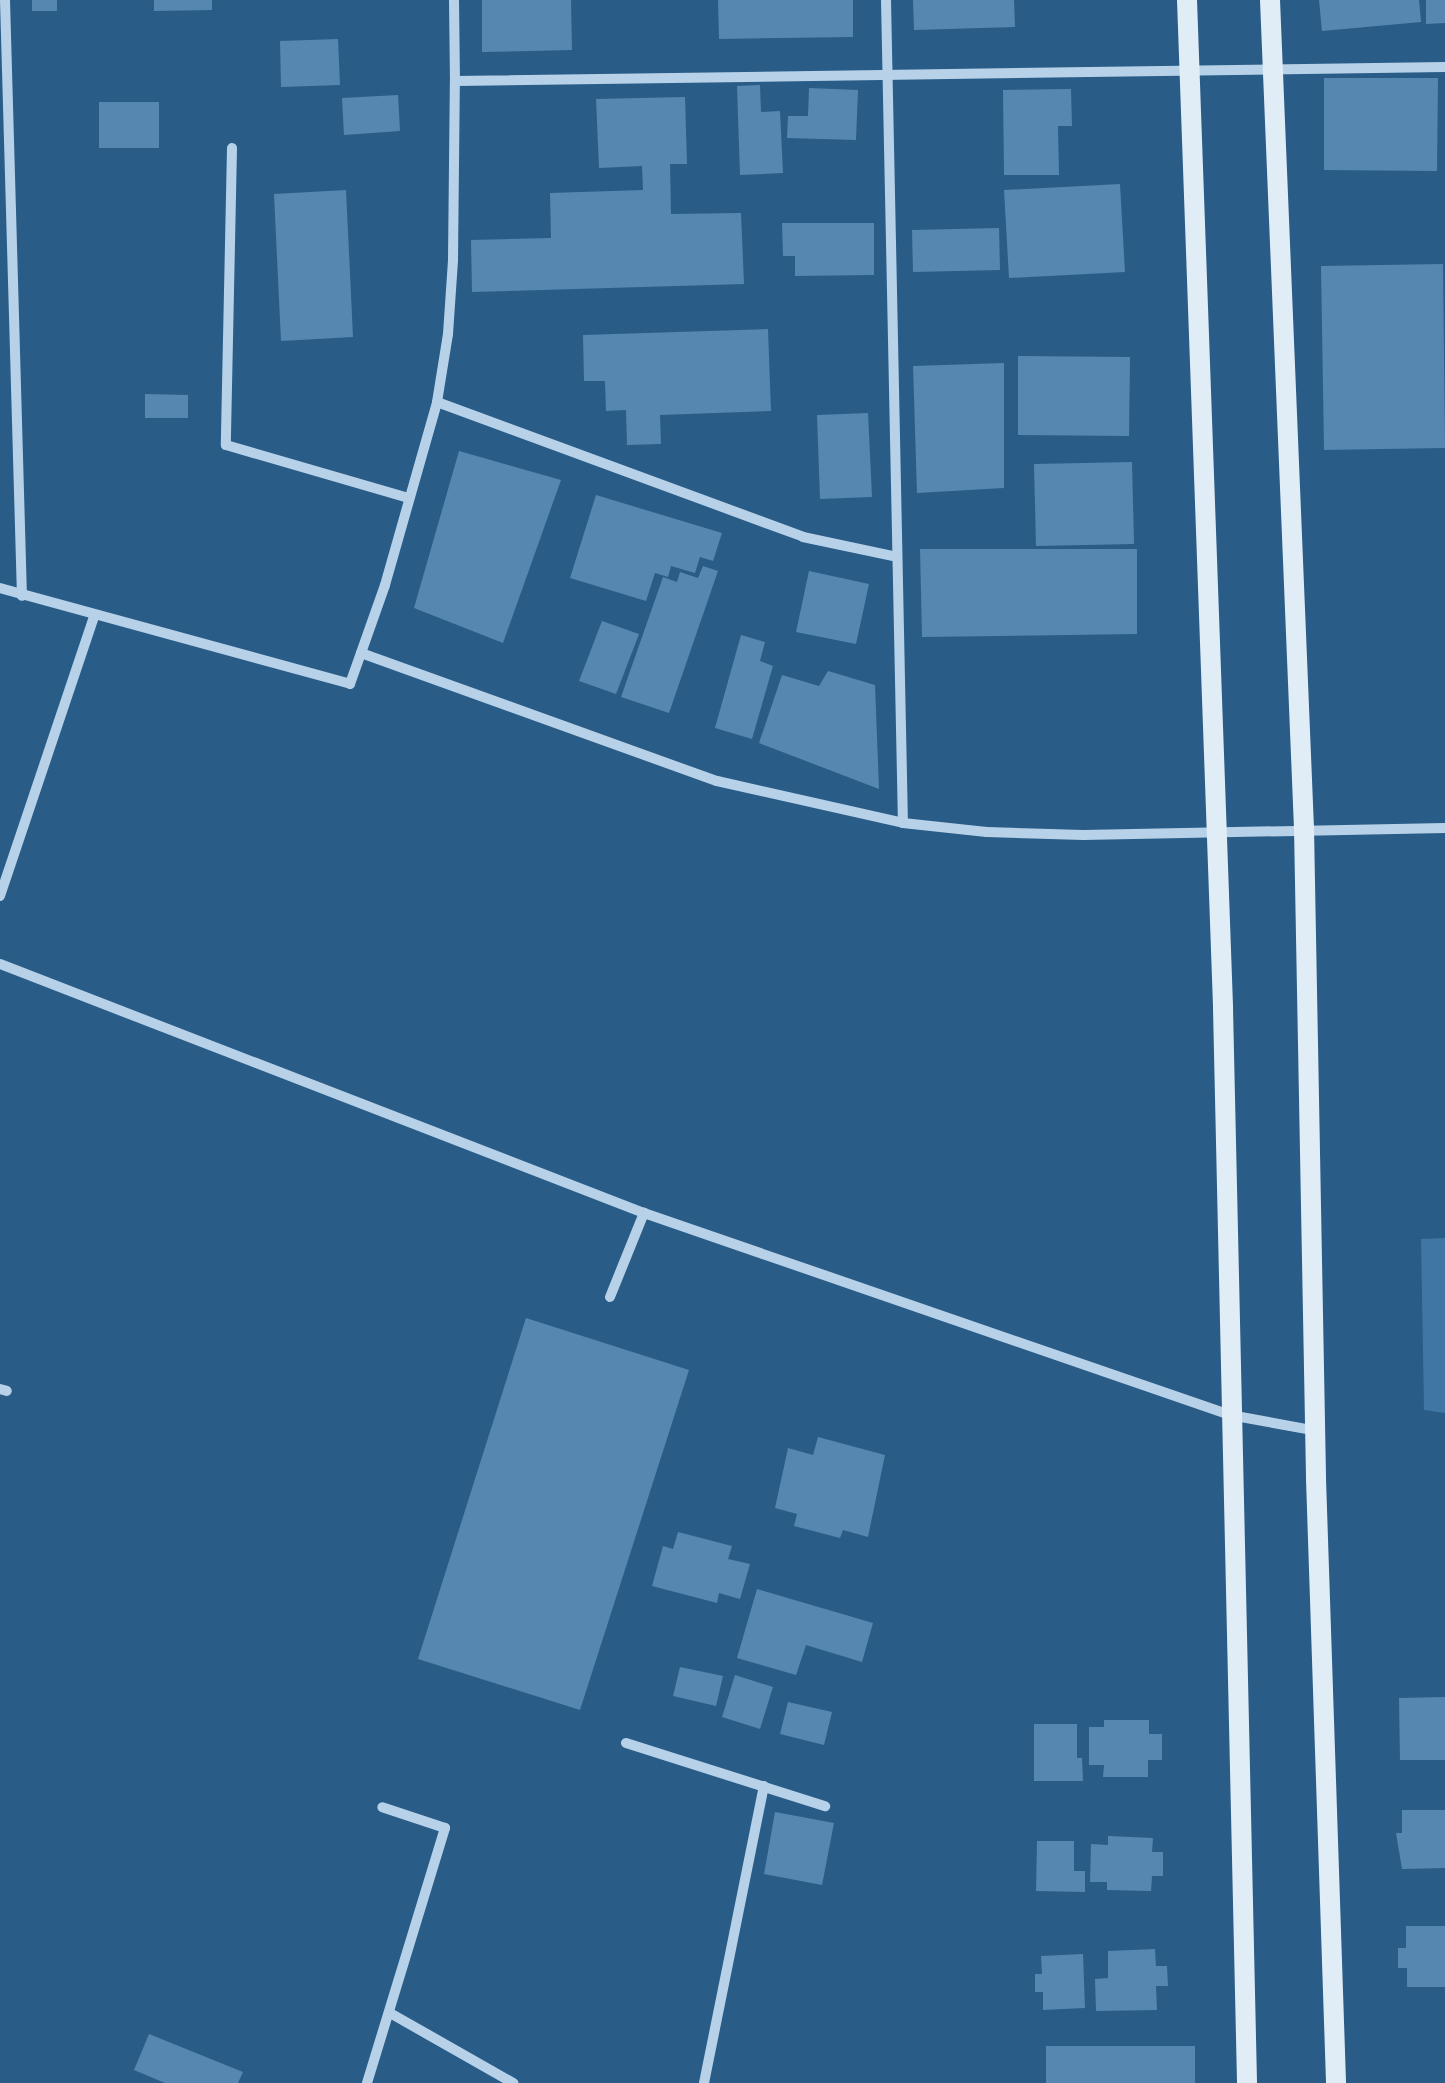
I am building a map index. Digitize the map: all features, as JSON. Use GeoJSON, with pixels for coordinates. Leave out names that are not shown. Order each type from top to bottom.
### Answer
{"type":"FeatureCollection","features":[{"type":"Feature","properties":{"kind":"street"},"geometry":{"type":"LineString","coordinates":[[5,0],[22,596]]}},
{"type":"Feature","properties":{"kind":"street"},"geometry":{"type":"LineString","coordinates":[[0,588],[350,684],[437,402],[450,297],[454,0]]}},
{"type":"Feature","properties":{"kind":"street"},"geometry":{"type":"LineString","coordinates":[[886,0],[904,822]]}},
{"type":"Feature","properties":{"kind":"street"},"geometry":{"type":"LineString","coordinates":[[1187,0],[1216,831],[1247,2083]]}},
{"type":"Feature","properties":{"kind":"street"},"geometry":{"type":"LineString","coordinates":[[1270,0],[1304,828],[1336,2083]]}},
{"type":"Feature","properties":{"kind":"street"},"geometry":{"type":"LineString","coordinates":[[455,81],[1445,67]]}},
{"type":"Feature","properties":{"kind":"street"},"geometry":{"type":"LineString","coordinates":[[232,148],[226,445],[409,498]]}},
{"type":"Feature","properties":{"kind":"street"},"geometry":{"type":"LineString","coordinates":[[437,402],[790,532],[898,557]]}},
{"type":"Feature","properties":{"kind":"street"},"geometry":{"type":"LineString","coordinates":[[0,896],[94,616]]}},
{"type":"Feature","properties":{"kind":"street"},"geometry":{"type":"LineString","coordinates":[[362,653],[717,781],[904,822],[987,832],[1445,828]]}},
{"type":"Feature","properties":{"kind":"street"},"geometry":{"type":"LineString","coordinates":[[0,964],[644,1212],[1230,1416],[1318,1431]]}},
{"type":"Feature","properties":{"kind":"street"},"geometry":{"type":"LineString","coordinates":[[610,1298],[644,1212]]}},
{"type":"Feature","properties":{"kind":"street"},"geometry":{"type":"LineString","coordinates":[[626,1742],[825,1806]]}},
{"type":"Feature","properties":{"kind":"street"},"geometry":{"type":"LineString","coordinates":[[704,2083],[764,1786]]}},
{"type":"Feature","properties":{"kind":"street"},"geometry":{"type":"LineString","coordinates":[[367,2083],[446,1828],[382,1807]]}},
{"type":"Feature","properties":{"kind":"street"},"geometry":{"type":"LineString","coordinates":[[390,2013],[514,2083]]}},
{"type":"Feature","properties":{"kind":"shaded area"},"geometry":{"type":"Polygon","coordinates":[[[1445,1238],[1445,1413],[1424,1410],[1421,1239],[1445,1238]]]}},
{"type":"Feature","properties":{"kind":"building"},"geometry":{"type":"Polygon","coordinates":[[[32,0],[57,0],[57,11],[32,11],[32,0]]]}},
{"type":"Feature","properties":{"kind":"building"},"geometry":{"type":"Polygon","coordinates":[[[154,0],[212,0],[212,10],[154,11],[154,0]]]}},
{"type":"Feature","properties":{"kind":"building"},"geometry":{"type":"Polygon","coordinates":[[[482,0],[571,0],[572,50],[482,52],[482,0]]]}},
{"type":"Feature","properties":{"kind":"building"},"geometry":{"type":"Polygon","coordinates":[[[718,0],[853,0],[853,37],[719,39],[718,0]]]}},
{"type":"Feature","properties":{"kind":"building"},"geometry":{"type":"Polygon","coordinates":[[[913,0],[1014,0],[1015,27],[914,30],[913,0]]]}},
{"type":"Feature","properties":{"kind":"building"},"geometry":{"type":"Polygon","coordinates":[[[1319,0],[1419,0],[1421,22],[1322,31],[1319,0]]]}},
{"type":"Feature","properties":{"kind":"building"},"geometry":{"type":"Polygon","coordinates":[[[1426,0],[1445,0],[1445,23],[1426,24],[1426,0]]]}},
{"type":"Feature","properties":{"kind":"building"},"geometry":{"type":"Polygon","coordinates":[[[338,39],[340,85],[281,87],[280,41],[338,39]]]}},
{"type":"Feature","properties":{"kind":"building"},"geometry":{"type":"Polygon","coordinates":[[[1324,78],[1438,78],[1437,171],[1324,170],[1324,78]]]}},
{"type":"Feature","properties":{"kind":"building"},"geometry":{"type":"Polygon","coordinates":[[[760,85],[761,112],[780,111],[783,173],[740,175],[737,86],[760,85]]]}},
{"type":"Feature","properties":{"kind":"building"},"geometry":{"type":"Polygon","coordinates":[[[809,88],[858,90],[856,140],[787,138],[788,116],[808,116],[809,88]]]}},
{"type":"Feature","properties":{"kind":"building"},"geometry":{"type":"Polygon","coordinates":[[[1071,89],[1072,126],[1058,126],[1059,175],[1004,175],[1003,90],[1071,89]]]}},
{"type":"Feature","properties":{"kind":"building"},"geometry":{"type":"Polygon","coordinates":[[[398,95],[400,131],[344,135],[342,98],[398,95]]]}},
{"type":"Feature","properties":{"kind":"building"},"geometry":{"type":"Polygon","coordinates":[[[685,97],[687,164],[670,164],[671,214],[741,213],[744,284],[472,292],[471,240],[551,238],[550,193],[643,190],[642,166],[599,168],[596,99],[685,97]]]}},
{"type":"Feature","properties":{"kind":"building"},"geometry":{"type":"Polygon","coordinates":[[[99,102],[159,102],[159,148],[99,148],[99,102]]]}},
{"type":"Feature","properties":{"kind":"building"},"geometry":{"type":"Polygon","coordinates":[[[1120,184],[1125,272],[1009,278],[1004,190],[1120,184]]]}},
{"type":"Feature","properties":{"kind":"building"},"geometry":{"type":"Polygon","coordinates":[[[346,190],[353,337],[281,341],[274,194],[346,190]]]}},
{"type":"Feature","properties":{"kind":"building"},"geometry":{"type":"Polygon","coordinates":[[[782,223],[874,223],[874,275],[795,276],[795,256],[783,256],[782,223]]]}},
{"type":"Feature","properties":{"kind":"building"},"geometry":{"type":"Polygon","coordinates":[[[999,228],[1000,270],[913,272],[912,230],[999,228]]]}},
{"type":"Feature","properties":{"kind":"building"},"geometry":{"type":"Polygon","coordinates":[[[1443,264],[1445,448],[1324,450],[1321,266],[1443,264]]]}},
{"type":"Feature","properties":{"kind":"building"},"geometry":{"type":"Polygon","coordinates":[[[768,329],[771,411],[660,415],[661,444],[627,445],[626,410],[606,411],[605,381],[584,381],[583,335],[768,329]]]}},
{"type":"Feature","properties":{"kind":"building"},"geometry":{"type":"Polygon","coordinates":[[[1018,356],[1130,357],[1129,436],[1018,435],[1018,356]]]}},
{"type":"Feature","properties":{"kind":"building"},"geometry":{"type":"Polygon","coordinates":[[[1004,363],[1004,488],[917,493],[913,366],[1004,363]]]}},
{"type":"Feature","properties":{"kind":"building"},"geometry":{"type":"Polygon","coordinates":[[[145,394],[188,395],[188,418],[145,418],[145,394]]]}},
{"type":"Feature","properties":{"kind":"building"},"geometry":{"type":"Polygon","coordinates":[[[868,413],[872,497],[820,499],[817,415],[868,413]]]}},
{"type":"Feature","properties":{"kind":"building"},"geometry":{"type":"Polygon","coordinates":[[[459,451],[561,480],[503,643],[414,608],[459,451]]]}},
{"type":"Feature","properties":{"kind":"building"},"geometry":{"type":"Polygon","coordinates":[[[1132,462],[1134,544],[1036,546],[1034,464],[1132,462]]]}},
{"type":"Feature","properties":{"kind":"building"},"geometry":{"type":"Polygon","coordinates":[[[596,495],[722,533],[713,561],[700,557],[695,573],[671,566],[668,577],[655,573],[646,601],[570,578],[596,495]]]}},
{"type":"Feature","properties":{"kind":"building"},"geometry":{"type":"Polygon","coordinates":[[[920,549],[1137,549],[1137,634],[922,637],[920,549]]]}},
{"type":"Feature","properties":{"kind":"building"},"geometry":{"type":"Polygon","coordinates":[[[703,566],[718,571],[669,713],[621,697],[663,577],[677,582],[680,572],[698,578],[703,566]]]}},
{"type":"Feature","properties":{"kind":"building"},"geometry":{"type":"Polygon","coordinates":[[[809,571],[869,584],[856,644],[796,632],[809,571]]]}},
{"type":"Feature","properties":{"kind":"building"},"geometry":{"type":"Polygon","coordinates":[[[602,621],[639,634],[616,694],[579,681],[602,621]]]}},
{"type":"Feature","properties":{"kind":"building"},"geometry":{"type":"Polygon","coordinates":[[[741,635],[765,642],[760,661],[773,666],[752,739],[715,728],[741,635]]]}},
{"type":"Feature","properties":{"kind":"building"},"geometry":{"type":"Polygon","coordinates":[[[828,671],[875,685],[879,789],[759,743],[782,675],[819,686],[828,671]]]}},
{"type":"Feature","properties":{"kind":"building"},"geometry":{"type":"Polygon","coordinates":[[[526,1318],[689,1370],[580,1710],[418,1659],[526,1318]]]}},
{"type":"Feature","properties":{"kind":"building"},"geometry":{"type":"Polygon","coordinates":[[[818,1437],[885,1455],[868,1537],[843,1530],[840,1538],[794,1526],[797,1514],[775,1508],[788,1448],[813,1455],[818,1437]]]}},
{"type":"Feature","properties":{"kind":"building"},"geometry":{"type":"Polygon","coordinates":[[[678,1532],[732,1546],[728,1559],[750,1564],[740,1599],[719,1593],[717,1603],[652,1586],[663,1546],[673,1549],[678,1532]]]}},
{"type":"Feature","properties":{"kind":"building"},"geometry":{"type":"Polygon","coordinates":[[[757,1589],[873,1623],[862,1662],[806,1645],[796,1675],[737,1658],[757,1589]]]}},
{"type":"Feature","properties":{"kind":"building"},"geometry":{"type":"Polygon","coordinates":[[[680,1667],[723,1676],[716,1706],[673,1696],[680,1667]]]}},
{"type":"Feature","properties":{"kind":"building"},"geometry":{"type":"Polygon","coordinates":[[[735,1675],[773,1687],[760,1729],[722,1717],[735,1675]]]}},
{"type":"Feature","properties":{"kind":"building"},"geometry":{"type":"Polygon","coordinates":[[[1445,1697],[1445,1760],[1400,1760],[1399,1698],[1445,1697]]]}},
{"type":"Feature","properties":{"kind":"building"},"geometry":{"type":"Polygon","coordinates":[[[788,1702],[832,1712],[824,1745],[780,1734],[788,1702]]]}},
{"type":"Feature","properties":{"kind":"building"},"geometry":{"type":"Polygon","coordinates":[[[1104,1720],[1149,1720],[1149,1734],[1162,1734],[1162,1760],[1148,1760],[1148,1777],[1103,1777],[1104,1765],[1089,1765],[1089,1727],[1104,1727],[1104,1720]]]}},
{"type":"Feature","properties":{"kind":"building"},"geometry":{"type":"Polygon","coordinates":[[[1034,1724],[1077,1724],[1077,1758],[1082,1758],[1083,1781],[1034,1781],[1034,1724]]]}},
{"type":"Feature","properties":{"kind":"building"},"geometry":{"type":"Polygon","coordinates":[[[1402,1810],[1445,1810],[1445,1868],[1402,1869],[1396,1833],[1402,1833],[1402,1810]]]}},
{"type":"Feature","properties":{"kind":"building"},"geometry":{"type":"Polygon","coordinates":[[[775,1812],[834,1823],[822,1885],[764,1874],[775,1812]]]}},
{"type":"Feature","properties":{"kind":"building"},"geometry":{"type":"Polygon","coordinates":[[[1108,1836],[1153,1838],[1152,1852],[1163,1852],[1163,1876],[1152,1876],[1151,1891],[1107,1890],[1107,1882],[1090,1882],[1091,1844],[1108,1845],[1108,1836]]]}},
{"type":"Feature","properties":{"kind":"building"},"geometry":{"type":"Polygon","coordinates":[[[1037,1841],[1074,1841],[1074,1871],[1085,1871],[1085,1892],[1036,1891],[1037,1841]]]}},
{"type":"Feature","properties":{"kind":"building"},"geometry":{"type":"Polygon","coordinates":[[[1406,1926],[1445,1926],[1445,1987],[1407,1987],[1407,1968],[1398,1968],[1398,1948],[1406,1948],[1406,1926]]]}},
{"type":"Feature","properties":{"kind":"building"},"geometry":{"type":"Polygon","coordinates":[[[1155,1949],[1156,1966],[1167,1966],[1168,1986],[1156,1986],[1157,2010],[1096,2011],[1095,1979],[1108,1978],[1108,1951],[1155,1949]]]}},
{"type":"Feature","properties":{"kind":"building"},"geometry":{"type":"Polygon","coordinates":[[[1083,1954],[1085,2008],[1043,2010],[1043,1992],[1035,1992],[1035,1974],[1042,1974],[1041,1956],[1083,1954]]]}},
{"type":"Feature","properties":{"kind":"building"},"geometry":{"type":"Polygon","coordinates":[[[149,2034],[243,2072],[238,2083],[165,2083],[134,2070],[149,2034]]]}},
{"type":"Feature","properties":{"kind":"building"},"geometry":{"type":"Polygon","coordinates":[[[1046,2046],[1195,2046],[1195,2083],[1046,2083],[1046,2046]]]}}]}
